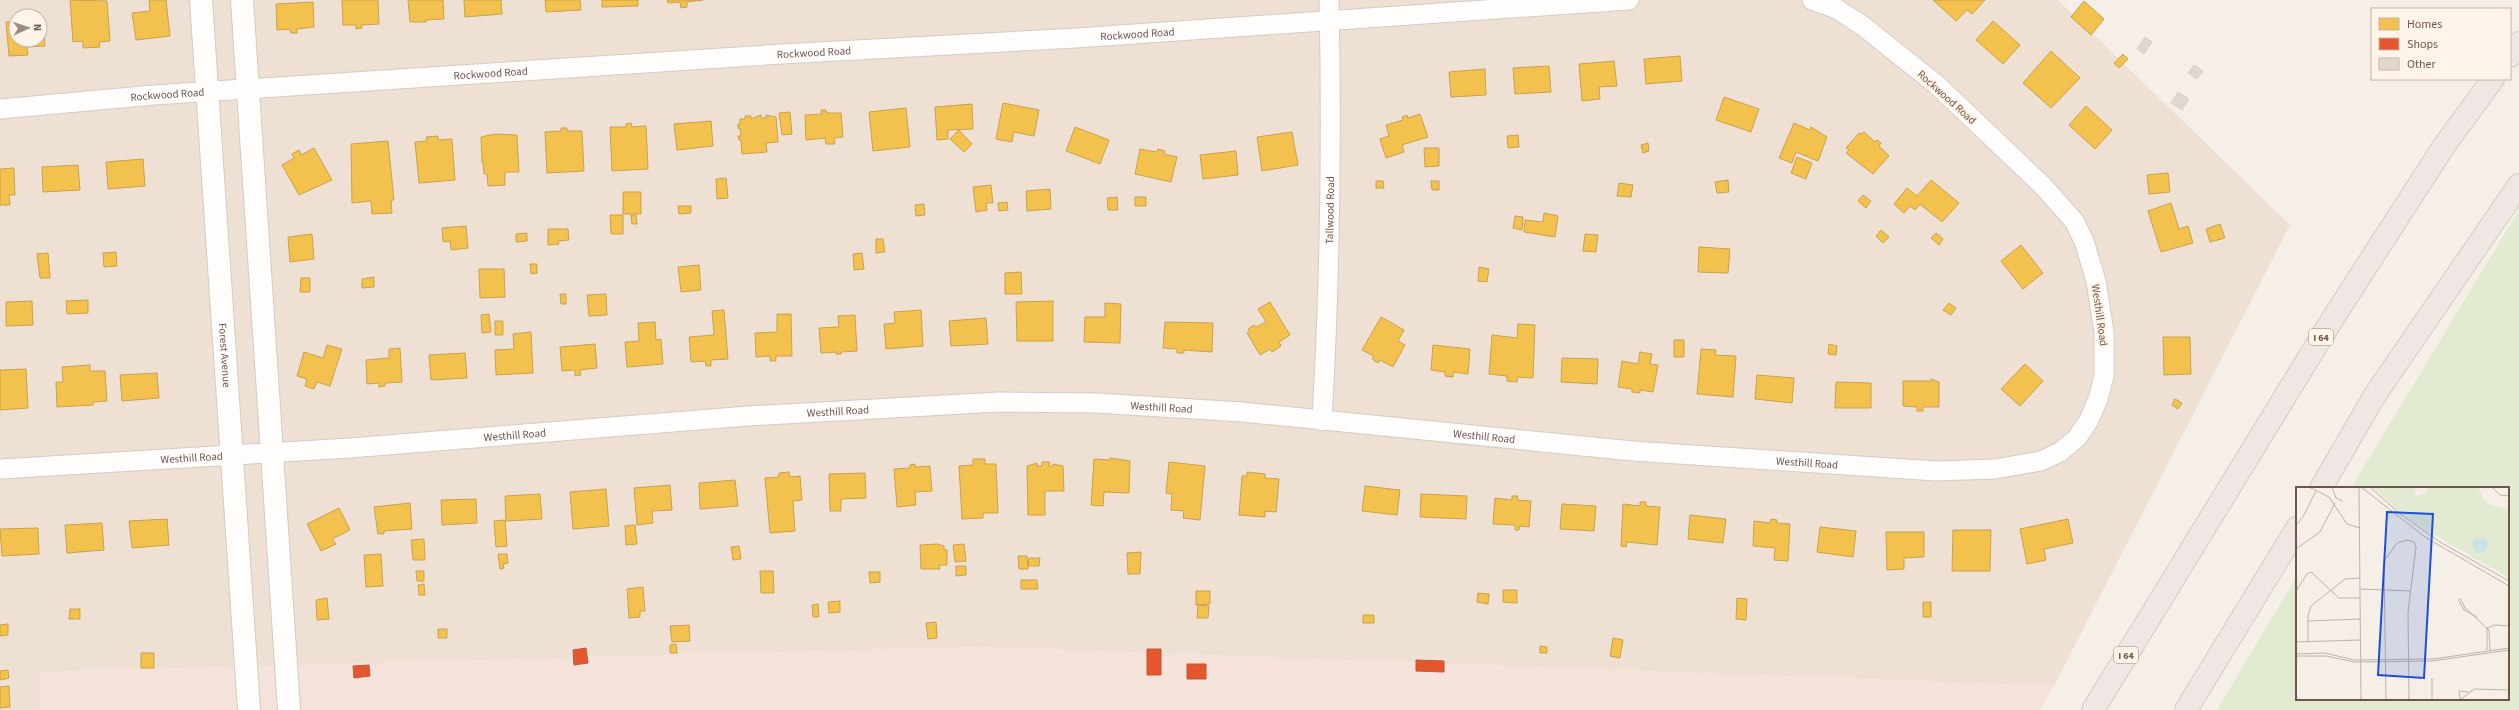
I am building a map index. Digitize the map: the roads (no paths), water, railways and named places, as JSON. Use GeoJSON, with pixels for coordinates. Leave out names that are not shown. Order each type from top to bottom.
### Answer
{"type":"FeatureCollection","features":[{"type":"Feature","properties":{"kind":"highway"},"geometry":{"type":"LineString","coordinates":[[2511,55],[2519,43]]}},
{"type":"Feature","properties":{"kind":"highway","name":"I 64"},"geometry":{"type":"LineString","coordinates":[[2093,710],[2335,315],[2444,146],[2492,80]]}},
{"type":"Feature","properties":{"kind":"highway"},"geometry":{"type":"LineString","coordinates":[[2322,487],[2375,395],[2519,185]]}},
{"type":"Feature","properties":{"kind":"highway"},"geometry":{"type":"LineString","coordinates":[[2186,710],[2296,530]]}},
{"type":"Feature","properties":{"kind":"main road","name":"Forest Avenue"},"geometry":{"type":"LineString","coordinates":[[201,0],[249,710]]}},
{"type":"Feature","properties":{"kind":"main road"},"geometry":{"type":"LineString","coordinates":[[242,0],[289,710]]}},
{"type":"Feature","properties":{"kind":"street","name":"Tallwood Road"},"geometry":{"type":"LineString","coordinates":[[1322,421],[1327,326],[1329,0]]}},
{"type":"Feature","properties":{"kind":"street","name":"Rockwood Road"},"geometry":{"type":"LineString","coordinates":[[0,109],[247,90],[782,54],[1076,38],[1629,0]]}},
{"type":"Feature","properties":{"kind":"street","name":"Rockwood Road"},"geometry":{"type":"LineString","coordinates":[[1812,0],[1837,10],[1863,26],[1937,85],[2068,213]]}},
{"type":"Feature","properties":{"kind":"street","name":"Westhill Road"},"geometry":{"type":"LineString","coordinates":[[0,468],[350,448],[748,416],[1000,402],[1096,403],[1242,412],[1322,421],[1633,450],[1936,471],[1995,469],[2041,461],[2060,452],[2077,438],[2089,420],[2098,399],[2104,376],[2104,332],[2096,281],[2084,241],[2074,221],[2068,213]]}}]}
